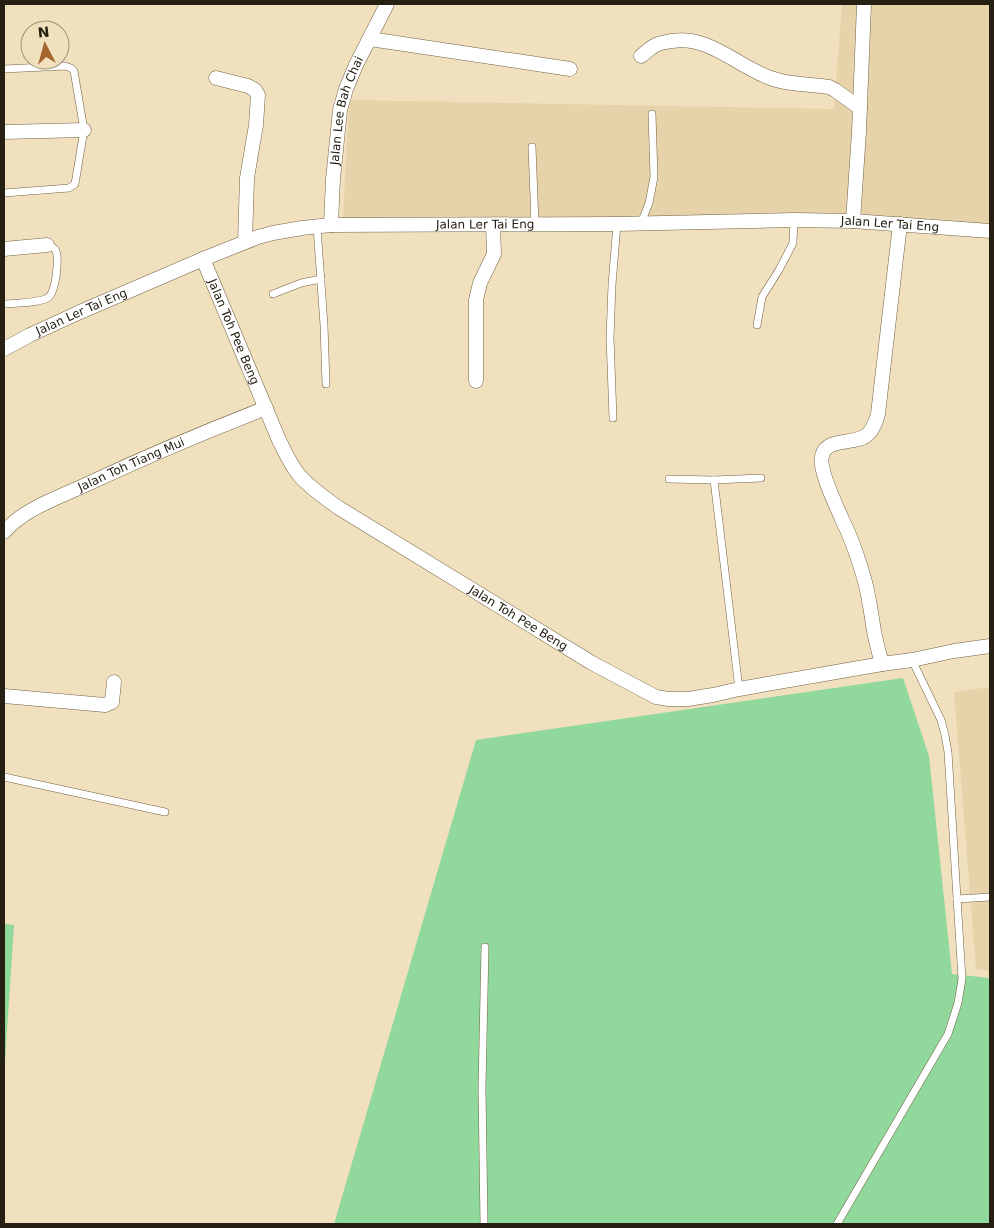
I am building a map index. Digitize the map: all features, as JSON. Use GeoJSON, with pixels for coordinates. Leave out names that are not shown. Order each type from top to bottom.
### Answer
{"type":"FeatureCollection","features":[{"type":"Feature","properties":{"kind":"street","name":"Jalan Lee Bah Chai"},"geometry":{"type":"LineString","coordinates":[[324,226],[333,180],[340,110],[346,89],[356,65],[388,4]]}},
{"type":"Feature","properties":{"kind":"street"},"geometry":{"type":"LineString","coordinates":[[853,220],[864,4]]}},
{"type":"Feature","properties":{"kind":"street"},"geometry":{"type":"LineString","coordinates":[[370,39],[570,69]]}},
{"type":"Feature","properties":{"kind":"street"},"geometry":{"type":"LineString","coordinates":[[641,56],[654,46],[666,42],[687,40],[698,42],[777,80],[829,87],[860,108]]}},
{"type":"Feature","properties":{"kind":"street"},"geometry":{"type":"LineString","coordinates":[[216,78],[248,86],[255,90],[258,95],[258,112],[247,178],[245,242]]}},
{"type":"Feature","properties":{"kind":"street"},"geometry":{"type":"LineString","coordinates":[[4,132],[84,130]]}},
{"type":"Feature","properties":{"kind":"street","name":"Jalan Ler Tai Eng"},"geometry":{"type":"LineString","coordinates":[[4,349],[80,312],[203,259],[273,232],[324,226],[853,220],[990,232]]}},
{"type":"Feature","properties":{"kind":"street"},"geometry":{"type":"LineString","coordinates":[[882,664],[875,637],[865,579],[852,541],[832,498],[821,460],[822,454],[830,445],[860,439],[867,435],[876,423],[900,224]]}},
{"type":"Feature","properties":{"kind":"street"},"geometry":{"type":"LineString","coordinates":[[476,381],[476,300],[480,283],[494,254],[493,225]]}},
{"type":"Feature","properties":{"kind":"street"},"geometry":{"type":"LineString","coordinates":[[4,249],[47,245]]}},
{"type":"Feature","properties":{"kind":"street","name":"Jalan Toh Pee Beng"},"geometry":{"type":"LineString","coordinates":[[203,259],[289,460],[299,475],[339,508],[592,663],[656,697],[688,699],[714,696],[739,689],[990,646]]}},
{"type":"Feature","properties":{"kind":"street","name":"Jalan Toh Tiang Mui"},"geometry":{"type":"LineString","coordinates":[[4,532],[21,516],[34,509],[108,474],[266,408]]}},
{"type":"Feature","properties":{"kind":"street"},"geometry":{"type":"LineString","coordinates":[[4,696],[105,705],[112,702],[114,682]]}},
{"type":"Feature","properties":{"kind":"lane"},"geometry":{"type":"LineString","coordinates":[[4,69],[66,66],[71,68],[74,71],[84,130],[75,184],[69,188],[4,193]]}},
{"type":"Feature","properties":{"kind":"lane"},"geometry":{"type":"LineString","coordinates":[[642,223],[649,203],[654,177],[652,114]]}},
{"type":"Feature","properties":{"kind":"lane"},"geometry":{"type":"LineString","coordinates":[[532,147],[535,224]]}},
{"type":"Feature","properties":{"kind":"lane"},"geometry":{"type":"LineString","coordinates":[[757,325],[762,297],[793,243],[794,220]]}},
{"type":"Feature","properties":{"kind":"lane"},"geometry":{"type":"LineString","coordinates":[[613,418],[610,314],[617,224]]}},
{"type":"Feature","properties":{"kind":"lane"},"geometry":{"type":"LineString","coordinates":[[324,226],[321,278],[326,384]]}},
{"type":"Feature","properties":{"kind":"lane"},"geometry":{"type":"LineString","coordinates":[[4,304],[38,301],[50,296],[56,281],[57,254],[52,246],[47,245]]}},
{"type":"Feature","properties":{"kind":"lane"},"geometry":{"type":"LineString","coordinates":[[273,294],[301,283],[321,278]]}},
{"type":"Feature","properties":{"kind":"lane"},"geometry":{"type":"LineString","coordinates":[[669,479],[761,478]]}},
{"type":"Feature","properties":{"kind":"lane"},"geometry":{"type":"LineString","coordinates":[[714,480],[739,689]]}},
{"type":"Feature","properties":{"kind":"lane"},"geometry":{"type":"LineString","coordinates":[[837,1224],[948,1034],[958,1003],[962,979],[948,752],[941,720],[912,660]]}},
{"type":"Feature","properties":{"kind":"lane"},"geometry":{"type":"LineString","coordinates":[[4,777],[165,812]]}},
{"type":"Feature","properties":{"kind":"lane"},"geometry":{"type":"LineString","coordinates":[[957,899],[990,897]]}},
{"type":"Feature","properties":{"kind":"lane"},"geometry":{"type":"LineString","coordinates":[[484,1224],[482,1088],[485,947]]}},
{"type":"Feature","properties":{"kind":"shaded area"},"geometry":{"type":"Polygon","coordinates":[[[842,4],[990,4],[990,224],[343,218],[349,100],[834,109],[842,4]]]}},
{"type":"Feature","properties":{"kind":"shaded area"},"geometry":{"type":"Polygon","coordinates":[[[990,687],[990,971],[976,969],[954,692],[990,687]]]}},
{"type":"Feature","properties":{"kind":"green space"},"geometry":{"type":"Polygon","coordinates":[[[903,678],[929,756],[952,974],[990,978],[990,1224],[334,1224],[476,740],[903,678]]]}},
{"type":"Feature","properties":{"kind":"green space"},"geometry":{"type":"Polygon","coordinates":[[[4,924],[14,925],[4,1077],[4,924]]]}}]}
